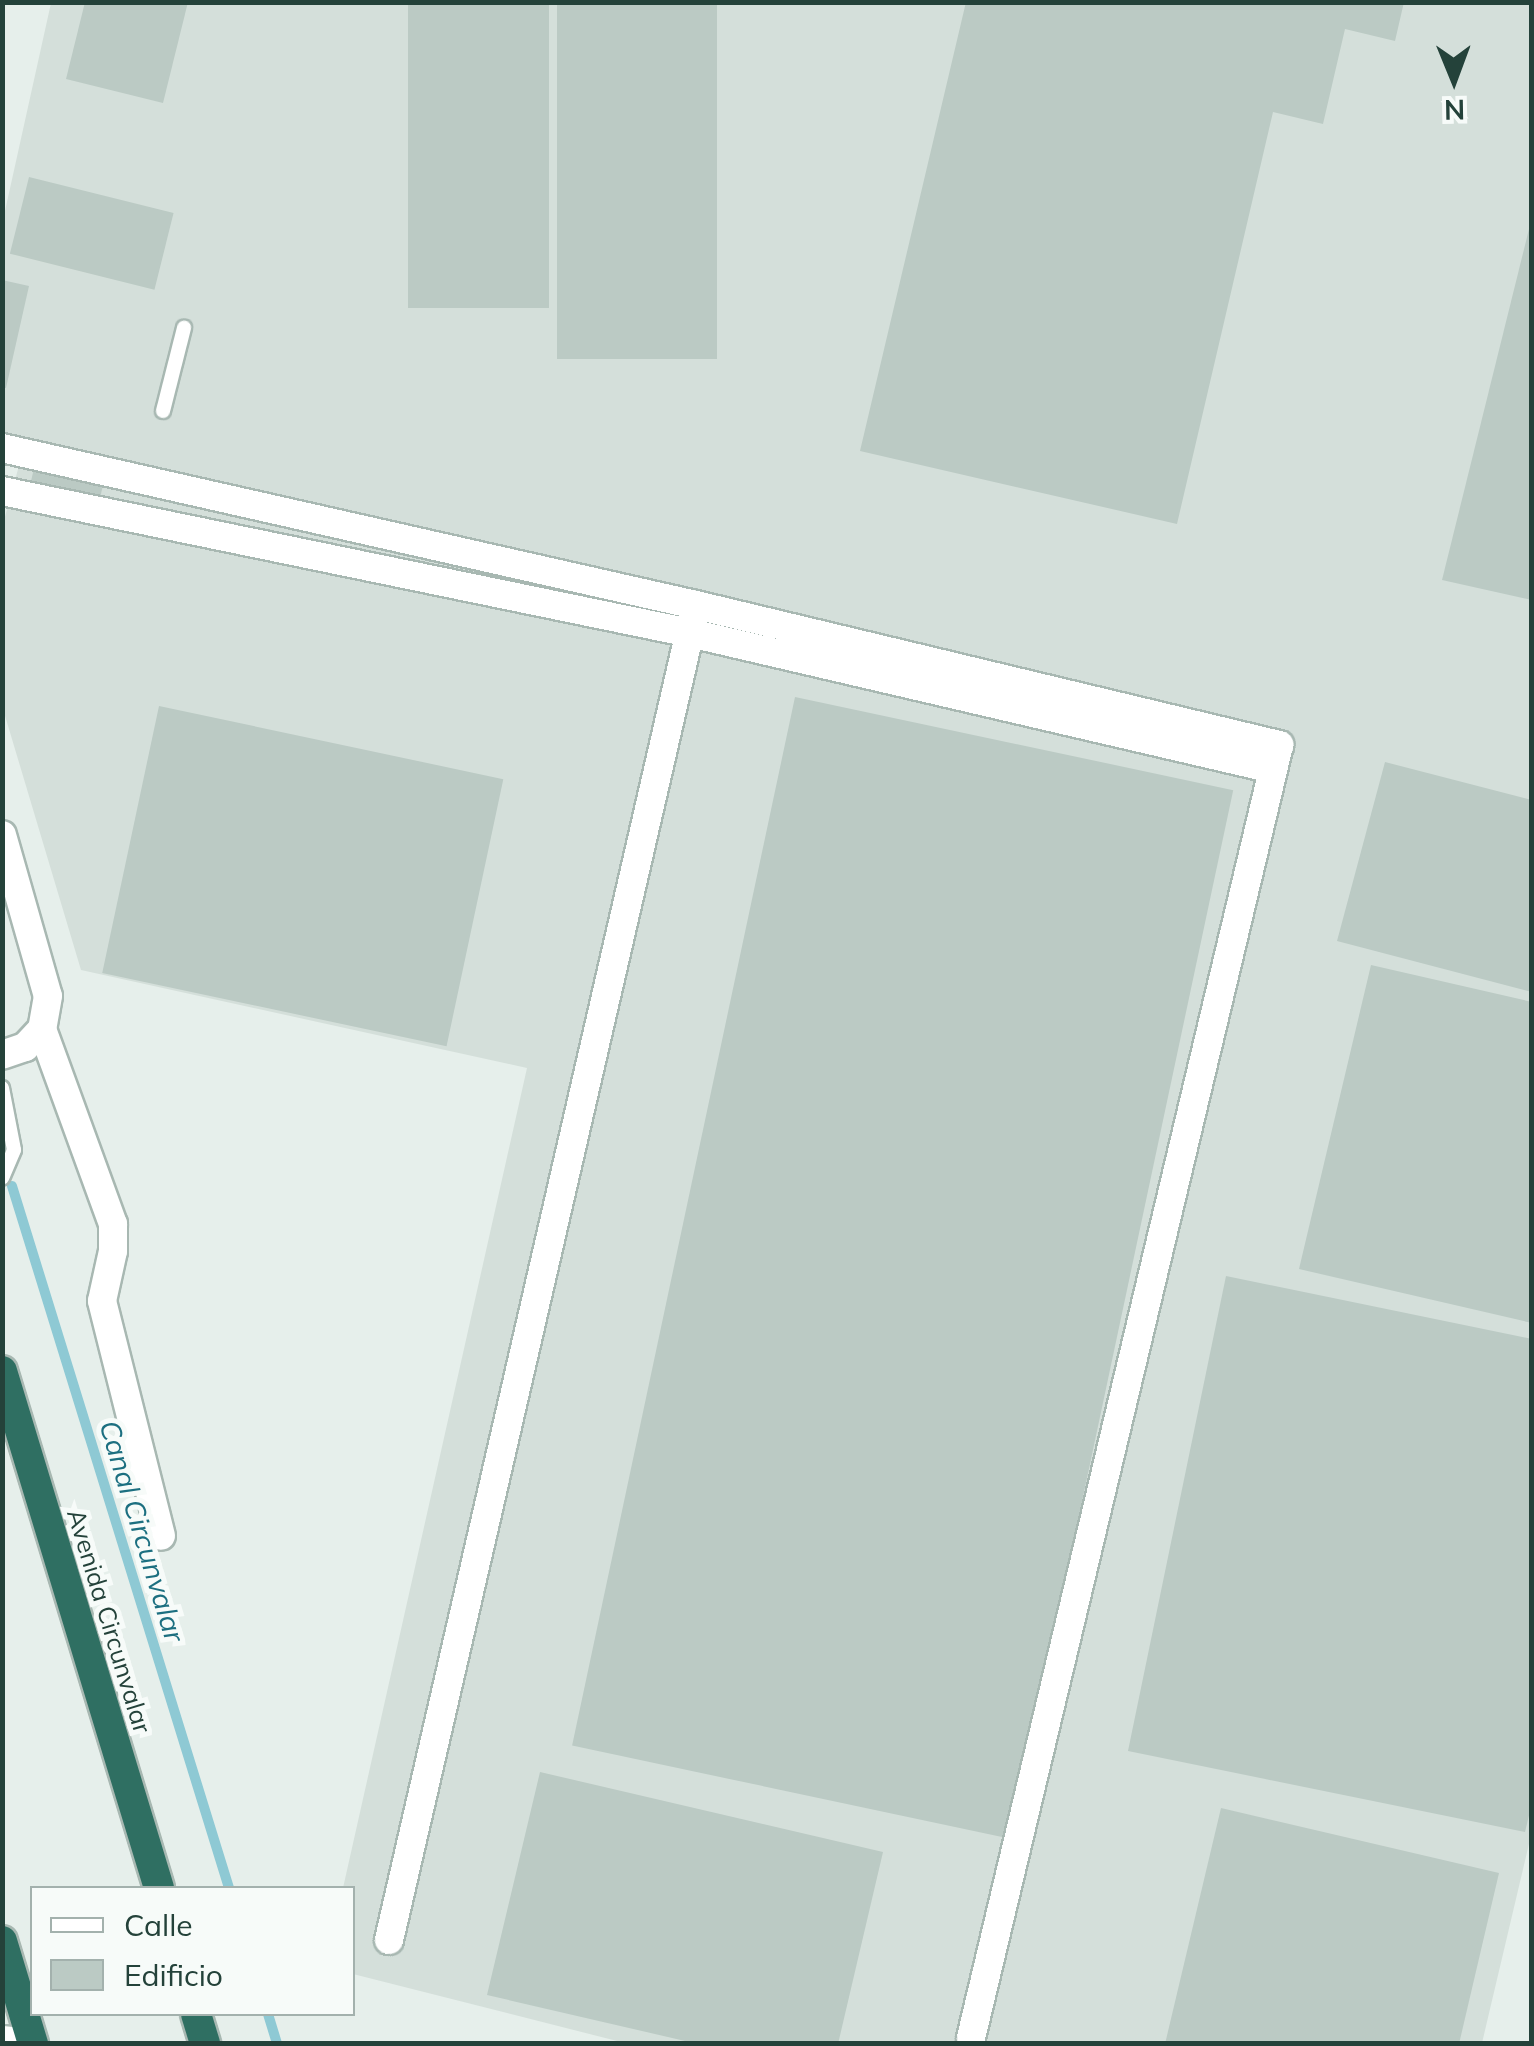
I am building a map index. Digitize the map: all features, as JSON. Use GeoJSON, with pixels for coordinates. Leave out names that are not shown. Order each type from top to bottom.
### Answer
{"type":"FeatureCollection","features":[{"type":"Feature","properties":{"kind":"highway","name":"Avenida Circunvalar"},"geometry":{"type":"LineString","coordinates":[[2,1371],[157,1886]]}},
{"type":"Feature","properties":{"kind":"highway"},"geometry":{"type":"LineString","coordinates":[[2,1941],[32,2043]]}},
{"type":"Feature","properties":{"kind":"highway"},"geometry":{"type":"LineString","coordinates":[[197,2016],[205,2044]]}},
{"type":"Feature","properties":{"kind":"street"},"geometry":{"type":"LineString","coordinates":[[2,448],[693,619],[1276,757],[972,2038]]}},
{"type":"Feature","properties":{"kind":"street"},"geometry":{"type":"LineString","coordinates":[[2,491],[693,619]]}},
{"type":"Feature","properties":{"kind":"street"},"geometry":{"type":"LineString","coordinates":[[389,1940],[693,619]]}},
{"type":"Feature","properties":{"kind":"street"},"geometry":{"type":"LineString","coordinates":[[2,835],[48,996],[42,1029],[114,1224],[113,1251],[102,1300],[161,1536]]}},
{"type":"Feature","properties":{"kind":"street"},"geometry":{"type":"LineString","coordinates":[[2,1056],[25,1047],[42,1029]]}},
{"type":"Feature","properties":{"kind":"street"},"geometry":{"type":"LineString","coordinates":[[2,2040],[32,2043]]}},
{"type":"Feature","properties":{"kind":"lane"},"geometry":{"type":"LineString","coordinates":[[162,411],[184,328]]}},
{"type":"Feature","properties":{"kind":"lane"},"geometry":{"type":"LineString","coordinates":[[2,1088],[14,1150],[2,1178]]}},
{"type":"Feature","properties":{"kind":"shaded area"},"geometry":{"type":"Polygon","coordinates":[[[51,3],[1531,3],[1532,1831],[1482,2043],[625,2043],[355,1975],[355,1886],[343,1886],[527,1068],[81,970],[3,709],[3,524],[26,440],[3,434],[3,220],[51,3]]]}},
{"type":"Feature","properties":{"kind":"building"},"geometry":{"type":"Polygon","coordinates":[[[85,2],[188,2],[163,103],[66,79],[85,2]]]}},
{"type":"Feature","properties":{"kind":"building"},"geometry":{"type":"Polygon","coordinates":[[[408,2],[549,2],[549,308],[408,308],[408,2]]]}},
{"type":"Feature","properties":{"kind":"building"},"geometry":{"type":"Polygon","coordinates":[[[557,2],[717,2],[717,359],[557,359],[557,2]]]}},
{"type":"Feature","properties":{"kind":"building"},"geometry":{"type":"Polygon","coordinates":[[[966,2],[1404,2],[1395,41],[1345,29],[1323,124],[1273,112],[1177,524],[860,451],[966,2]]]}},
{"type":"Feature","properties":{"kind":"building"},"geometry":{"type":"Polygon","coordinates":[[[29,177],[174,213],[154,290],[10,254],[29,177]]]}},
{"type":"Feature","properties":{"kind":"building"},"geometry":{"type":"Polygon","coordinates":[[[1532,225],[1532,600],[1442,580],[1532,225]]]}},
{"type":"Feature","properties":{"kind":"building"},"geometry":{"type":"Polygon","coordinates":[[[2,280],[29,286],[6,388],[2,387],[2,280]]]}},
{"type":"Feature","properties":{"kind":"building"},"geometry":{"type":"Polygon","coordinates":[[[35,464],[104,480],[99,504],[29,488],[35,464]]]}},
{"type":"Feature","properties":{"kind":"building"},"geometry":{"type":"Polygon","coordinates":[[[795,697],[1233,790],[1010,1839],[572,1746],[795,697]]]}},
{"type":"Feature","properties":{"kind":"building"},"geometry":{"type":"Polygon","coordinates":[[[159,706],[503,779],[447,1046],[102,973],[159,706]]]}},
{"type":"Feature","properties":{"kind":"building"},"geometry":{"type":"Polygon","coordinates":[[[1385,762],[1532,800],[1532,992],[1337,941],[1385,762]]]}},
{"type":"Feature","properties":{"kind":"building"},"geometry":{"type":"Polygon","coordinates":[[[1371,965],[1532,1002],[1532,1323],[1299,1269],[1371,965]]]}},
{"type":"Feature","properties":{"kind":"building"},"geometry":{"type":"Polygon","coordinates":[[[1226,1276],[1532,1339],[1532,1803],[1525,1832],[1128,1751],[1226,1276]]]}},
{"type":"Feature","properties":{"kind":"building"},"geometry":{"type":"Polygon","coordinates":[[[540,1772],[883,1852],[838,2044],[698,2044],[487,1995],[540,1772]]]}},
{"type":"Feature","properties":{"kind":"building"},"geometry":{"type":"Polygon","coordinates":[[[1221,1808],[1499,1873],[1459,2044],[1165,2044],[1221,1808]]]}},
{"type":"Feature","properties":{"kind":"waterway","name":"Canal Circunvalar"},"geometry":{"type":"LineString","coordinates":[[12,1186],[228,1886]]}},
{"type":"Feature","properties":{"kind":"waterway","name":"Canal Circunvalar"},"geometry":{"type":"LineString","coordinates":[[269,2016],[277,2044]]}}]}
